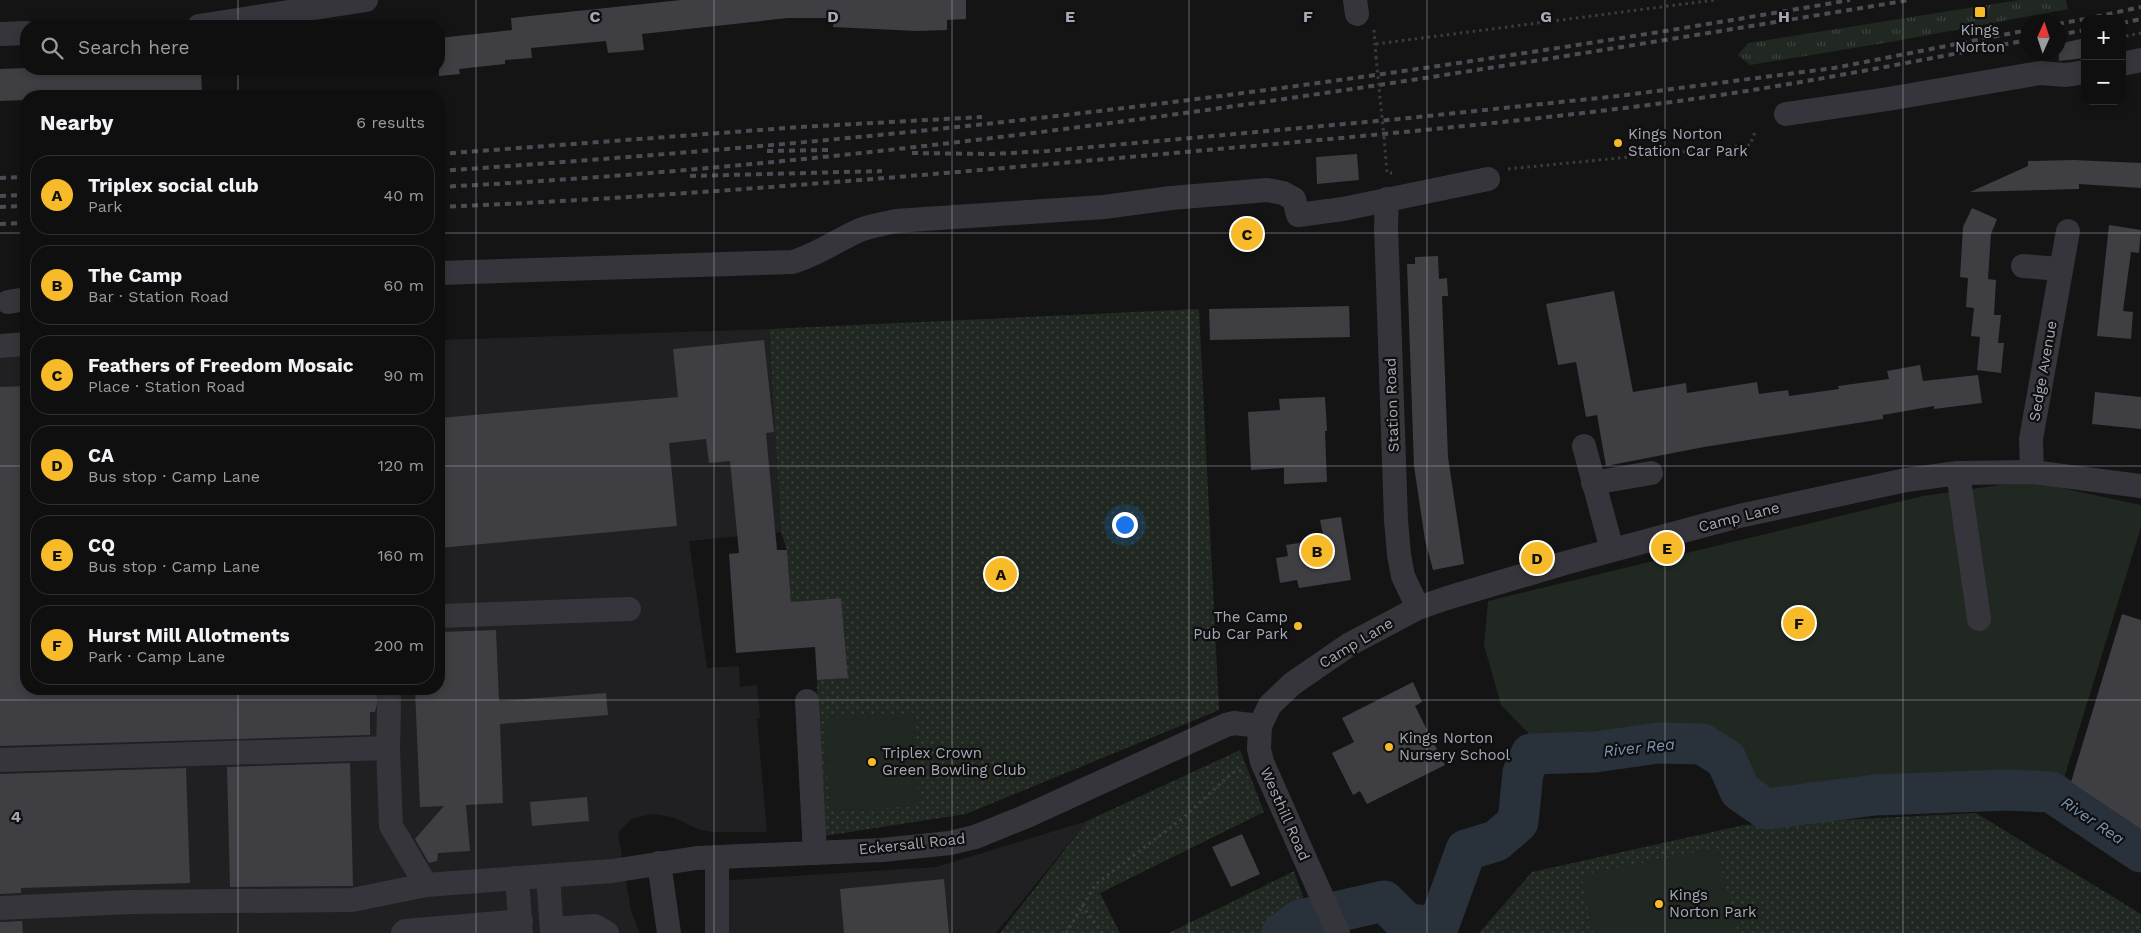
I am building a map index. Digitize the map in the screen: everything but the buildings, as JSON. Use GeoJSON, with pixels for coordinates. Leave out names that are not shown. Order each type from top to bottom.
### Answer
{"type":"FeatureCollection","features":[{"type":"Feature","properties":{"kind":"street"},"geometry":{"type":"LineString","coordinates":[[241,20],[366,0]]}},
{"type":"Feature","properties":{"kind":"street"},"geometry":{"type":"LineString","coordinates":[[0,34],[20,34]]}},
{"type":"Feature","properties":{"kind":"street"},"geometry":{"type":"LineString","coordinates":[[2126,63],[2141,60]]}},
{"type":"Feature","properties":{"kind":"street"},"geometry":{"type":"LineString","coordinates":[[1786,114],[1907,96],[2040,73],[2066,76],[2081,73]]}},
{"type":"Feature","properties":{"kind":"street"},"geometry":{"type":"LineString","coordinates":[[445,273],[792,262],[812,256],[831,244],[862,229],[895,221],[1104,208],[1171,198],[1267,190],[1283,193],[1294,199],[1298,215],[1387,199],[1493,175]]}},
{"type":"Feature","properties":{"kind":"street","name":"Station Road"},"geometry":{"type":"LineString","coordinates":[[1387,199],[1386,226],[1396,520],[1399,555],[1404,576],[1418,608]]}},
{"type":"Feature","properties":{"kind":"street","name":"Sedge Avenue"},"geometry":{"type":"LineString","coordinates":[[2032,472],[2031,439],[2068,231]]}},
{"type":"Feature","properties":{"kind":"street"},"geometry":{"type":"LineString","coordinates":[[2023,266],[2060,270]]}},
{"type":"Feature","properties":{"kind":"street"},"geometry":{"type":"LineString","coordinates":[[0,346],[20,344]]}},
{"type":"Feature","properties":{"kind":"street"},"geometry":{"type":"LineString","coordinates":[[1584,446],[1612,550]]}},
{"type":"Feature","properties":{"kind":"street","name":"Camp Lane"},"geometry":{"type":"LineString","coordinates":[[1280,695],[1292,684],[1350,644],[1418,608],[1506,580],[1739,516],[1906,480],[1958,473],[2032,472],[2141,486]]}},
{"type":"Feature","properties":{"kind":"street"},"geometry":{"type":"LineString","coordinates":[[1593,483],[1651,473]]}},
{"type":"Feature","properties":{"kind":"street"},"geometry":{"type":"LineString","coordinates":[[1958,473],[1979,619]]}},
{"type":"Feature","properties":{"kind":"street"},"geometry":{"type":"LineString","coordinates":[[445,616],[629,610]]}},
{"type":"Feature","properties":{"kind":"street","name":"Westhill Road"},"geometry":{"type":"LineString","coordinates":[[1280,695],[1270,705],[1260,726],[1258,737],[1262,762],[1338,933]]}},
{"type":"Feature","properties":{"kind":"street"},"geometry":{"type":"LineString","coordinates":[[807,701],[814,852]]}},
{"type":"Feature","properties":{"kind":"street"},"geometry":{"type":"LineString","coordinates":[[389,708],[388,748],[391,826],[426,885]]}},
{"type":"Feature","properties":{"kind":"street","name":"Eckersall Road"},"geometry":{"type":"LineString","coordinates":[[0,908],[131,902],[352,900],[426,885],[612,871],[659,863],[717,857],[930,845],[975,837],[1027,816],[1226,725],[1234,723],[1260,726]]}},
{"type":"Feature","properties":{"kind":"street"},"geometry":{"type":"LineString","coordinates":[[0,760],[388,748]]}},
{"type":"Feature","properties":{"kind":"street"},"geometry":{"type":"LineString","coordinates":[[716,933],[717,857]]}},
{"type":"Feature","properties":{"kind":"street"},"geometry":{"type":"LineString","coordinates":[[659,863],[669,933]]}},
{"type":"Feature","properties":{"kind":"street"},"geometry":{"type":"LineString","coordinates":[[548,876],[552,931],[595,926],[607,933]]}},
{"type":"Feature","properties":{"kind":"street"},"geometry":{"type":"LineString","coordinates":[[403,933],[405,931],[521,927],[517,878]]}},
{"type":"Feature","properties":{"kind":"path"},"geometry":{"type":"LineString","coordinates":[[1396,172],[1387,173],[1376,44],[1716,0]]}},
{"type":"Feature","properties":{"kind":"path"},"geometry":{"type":"LineString","coordinates":[[2126,36],[2141,33]]}},
{"type":"Feature","properties":{"kind":"path"},"geometry":{"type":"LineString","coordinates":[[1493,175],[1750,145],[1755,132]]}},
{"type":"Feature","properties":{"kind":"path"},"geometry":{"type":"LineString","coordinates":[[1066,933],[1096,884],[1106,875],[1183,818],[1232,773],[1262,762]]}},
{"type":"Feature","properties":{"kind":"path"},"geometry":{"type":"LineString","coordinates":[[1082,905],[1102,933]]}},
{"type":"Feature","properties":{"kind":"shaded area"},"geometry":{"type":"Polygon","coordinates":[[[769,329],[781,532],[689,541],[707,668],[739,666],[740,687],[757,685],[760,718],[757,719],[767,832],[713,832],[700,830],[675,818],[651,814],[631,819],[618,833],[631,911],[640,933],[0,933],[0,357],[20,356],[20,695],[445,695],[445,340],[769,329]]]}},
{"type":"Feature","properties":{"kind":"shaded area"},"geometry":{"type":"Polygon","coordinates":[[[1087,821],[996,933],[717,933],[717,881],[936,867],[1087,821]]]}},
{"type":"Feature","properties":{"kind":"green space"},"geometry":{"type":"Polygon","coordinates":[[[2019,0],[2066,0],[2068,9],[2036,15],[2021,15],[2021,18],[1896,41],[1750,65],[1738,55],[1748,43],[2019,0]]]}},
{"type":"Feature","properties":{"kind":"green space"},"geometry":{"type":"Polygon","coordinates":[[[1199,309],[1219,710],[966,814],[817,837],[817,680],[848,678],[841,598],[791,602],[787,550],[781,532],[769,329],[1199,309]]]}},
{"type":"Feature","properties":{"kind":"green space"},"geometry":{"type":"Polygon","coordinates":[[[2028,481],[2141,505],[2141,527],[2062,785],[1987,779],[1764,793],[1752,781],[1735,754],[1710,737],[1684,734],[1656,734],[1592,743],[1565,751],[1538,743],[1501,705],[1484,645],[1488,601],[1923,496],[2028,481]]]}},
{"type":"Feature","properties":{"kind":"green space","name":"Triplex Crown Green Bowling Club"},"geometry":{"type":"Polygon","coordinates":[[[914,713],[919,806],[830,811],[824,718],[914,713]]]}},
{"type":"Feature","properties":{"kind":"green space"},"geometry":{"type":"Polygon","coordinates":[[[1240,750],[1264,812],[1100,893],[1120,933],[1000,933],[1087,821],[1240,750]]]}},
{"type":"Feature","properties":{"kind":"green space","name":"Kings Norton Park"},"geometry":{"type":"Polygon","coordinates":[[[1976,813],[2141,914],[2141,933],[1479,933],[1532,872],[1744,825],[1976,813]]]}},
{"type":"Feature","properties":{"kind":"green space","name":"Kings Norton Park"},"geometry":{"type":"Polygon","coordinates":[[[1716,848],[1738,933],[1593,933],[1581,875],[1716,848]]]}},
{"type":"Feature","properties":{"kind":"green space"},"geometry":{"type":"Polygon","coordinates":[[[1294,871],[1315,930],[1310,933],[1169,933],[1294,871]]]}},
{"type":"Feature","properties":{"kind":"waterway","name":"River Rea"},"geometry":{"type":"LineString","coordinates":[[1282,933],[1300,920],[1384,901],[1407,924],[1438,927],[1466,850],[1496,841],[1518,822],[1523,773],[1531,754],[1595,752],[1658,743],[1702,744],[1726,759],[1740,791],[1766,809],[1875,795],[2007,790],[2051,792],[2141,852]]}},
{"type":"Feature","properties":{"kind":"tunnel"},"geometry":{"type":"LineString","coordinates":[[389,695],[389,708]]}},
{"type":"Feature","properties":{"kind":"railway"},"geometry":{"type":"LineString","coordinates":[[445,171],[615,158],[909,132],[1145,105],[1498,57],[1850,0]]}},
{"type":"Feature","properties":{"kind":"railway"},"geometry":{"type":"LineString","coordinates":[[445,187],[624,175],[809,158],[993,138],[1360,88],[1910,0]]}},
{"type":"Feature","properties":{"kind":"railway"},"geometry":{"type":"LineString","coordinates":[[2104,15],[2141,7]]}},
{"type":"Feature","properties":{"kind":"railway"},"geometry":{"type":"LineString","coordinates":[[2126,22],[2141,19]]}},
{"type":"Feature","properties":{"kind":"railway"},"geometry":{"type":"LineString","coordinates":[[2066,23],[2081,20]]}},
{"type":"Feature","properties":{"kind":"railway"},"geometry":{"type":"LineString","coordinates":[[912,153],[991,154],[1048,151],[1399,119],[1618,96],[1834,68],[2021,31]]}},
{"type":"Feature","properties":{"kind":"railway"},"geometry":{"type":"LineString","coordinates":[[2066,34],[2081,31]]}},
{"type":"Feature","properties":{"kind":"railway"},"geometry":{"type":"LineString","coordinates":[[445,207],[603,199],[850,181],[1446,128],[1656,104],[1750,90],[1843,75],[2021,41]]}},
{"type":"Feature","properties":{"kind":"railway"},"geometry":{"type":"LineString","coordinates":[[445,154],[800,127],[982,117]]}},
{"type":"Feature","properties":{"kind":"railway"},"geometry":{"type":"LineString","coordinates":[[767,151],[829,150]]}},
{"type":"Feature","properties":{"kind":"railway"},"geometry":{"type":"LineString","coordinates":[[690,176],[882,171]]}},
{"type":"Feature","properties":{"kind":"railway"},"geometry":{"type":"LineString","coordinates":[[0,178],[20,177]]}},
{"type":"Feature","properties":{"kind":"railway"},"geometry":{"type":"LineString","coordinates":[[0,196],[20,195]]}},
{"type":"Feature","properties":{"kind":"railway"},"geometry":{"type":"LineString","coordinates":[[0,207],[20,206]]}},
{"type":"Feature","properties":{"kind":"railway"},"geometry":{"type":"LineString","coordinates":[[0,224],[20,223]]}},
{"type":"Feature","properties":{"kind":"place","name":"Kings Norton"},"geometry":{"type":"Point","coordinates":[1980,12]}},
{"type":"Feature","properties":{"kind":"place","name":"Kings Norton Station Car Park"},"geometry":{"type":"Point","coordinates":[1618,143]}},
{"type":"Feature","properties":{"kind":"place","name":"Feathers of Freedom Mosaic"},"geometry":{"type":"Point","coordinates":[1247,234]}},
{"type":"Feature","properties":{"kind":"place","name":"CQ"},"geometry":{"type":"Point","coordinates":[1667,548]}},
{"type":"Feature","properties":{"kind":"place","name":"The Camp"},"geometry":{"type":"Point","coordinates":[1317,551]}},
{"type":"Feature","properties":{"kind":"place","name":"CA"},"geometry":{"type":"Point","coordinates":[1537,558]}},
{"type":"Feature","properties":{"kind":"place","name":"Triplex social club"},"geometry":{"type":"Point","coordinates":[1001,574]}},
{"type":"Feature","properties":{"kind":"place","name":"Hurst Mill Allotments"},"geometry":{"type":"Point","coordinates":[1799,623]}},
{"type":"Feature","properties":{"kind":"place","name":"The Camp Pub Car Park"},"geometry":{"type":"Point","coordinates":[1298,626]}},
{"type":"Feature","properties":{"kind":"place","name":"Kings Norton Nursery School"},"geometry":{"type":"Point","coordinates":[1389,747]}},
{"type":"Feature","properties":{"kind":"place","name":"Triplex Crown Green Bowling Club"},"geometry":{"type":"Point","coordinates":[872,762]}},
{"type":"Feature","properties":{"kind":"place","name":"Kings Norton Park"},"geometry":{"type":"Point","coordinates":[1659,904]}}]}
